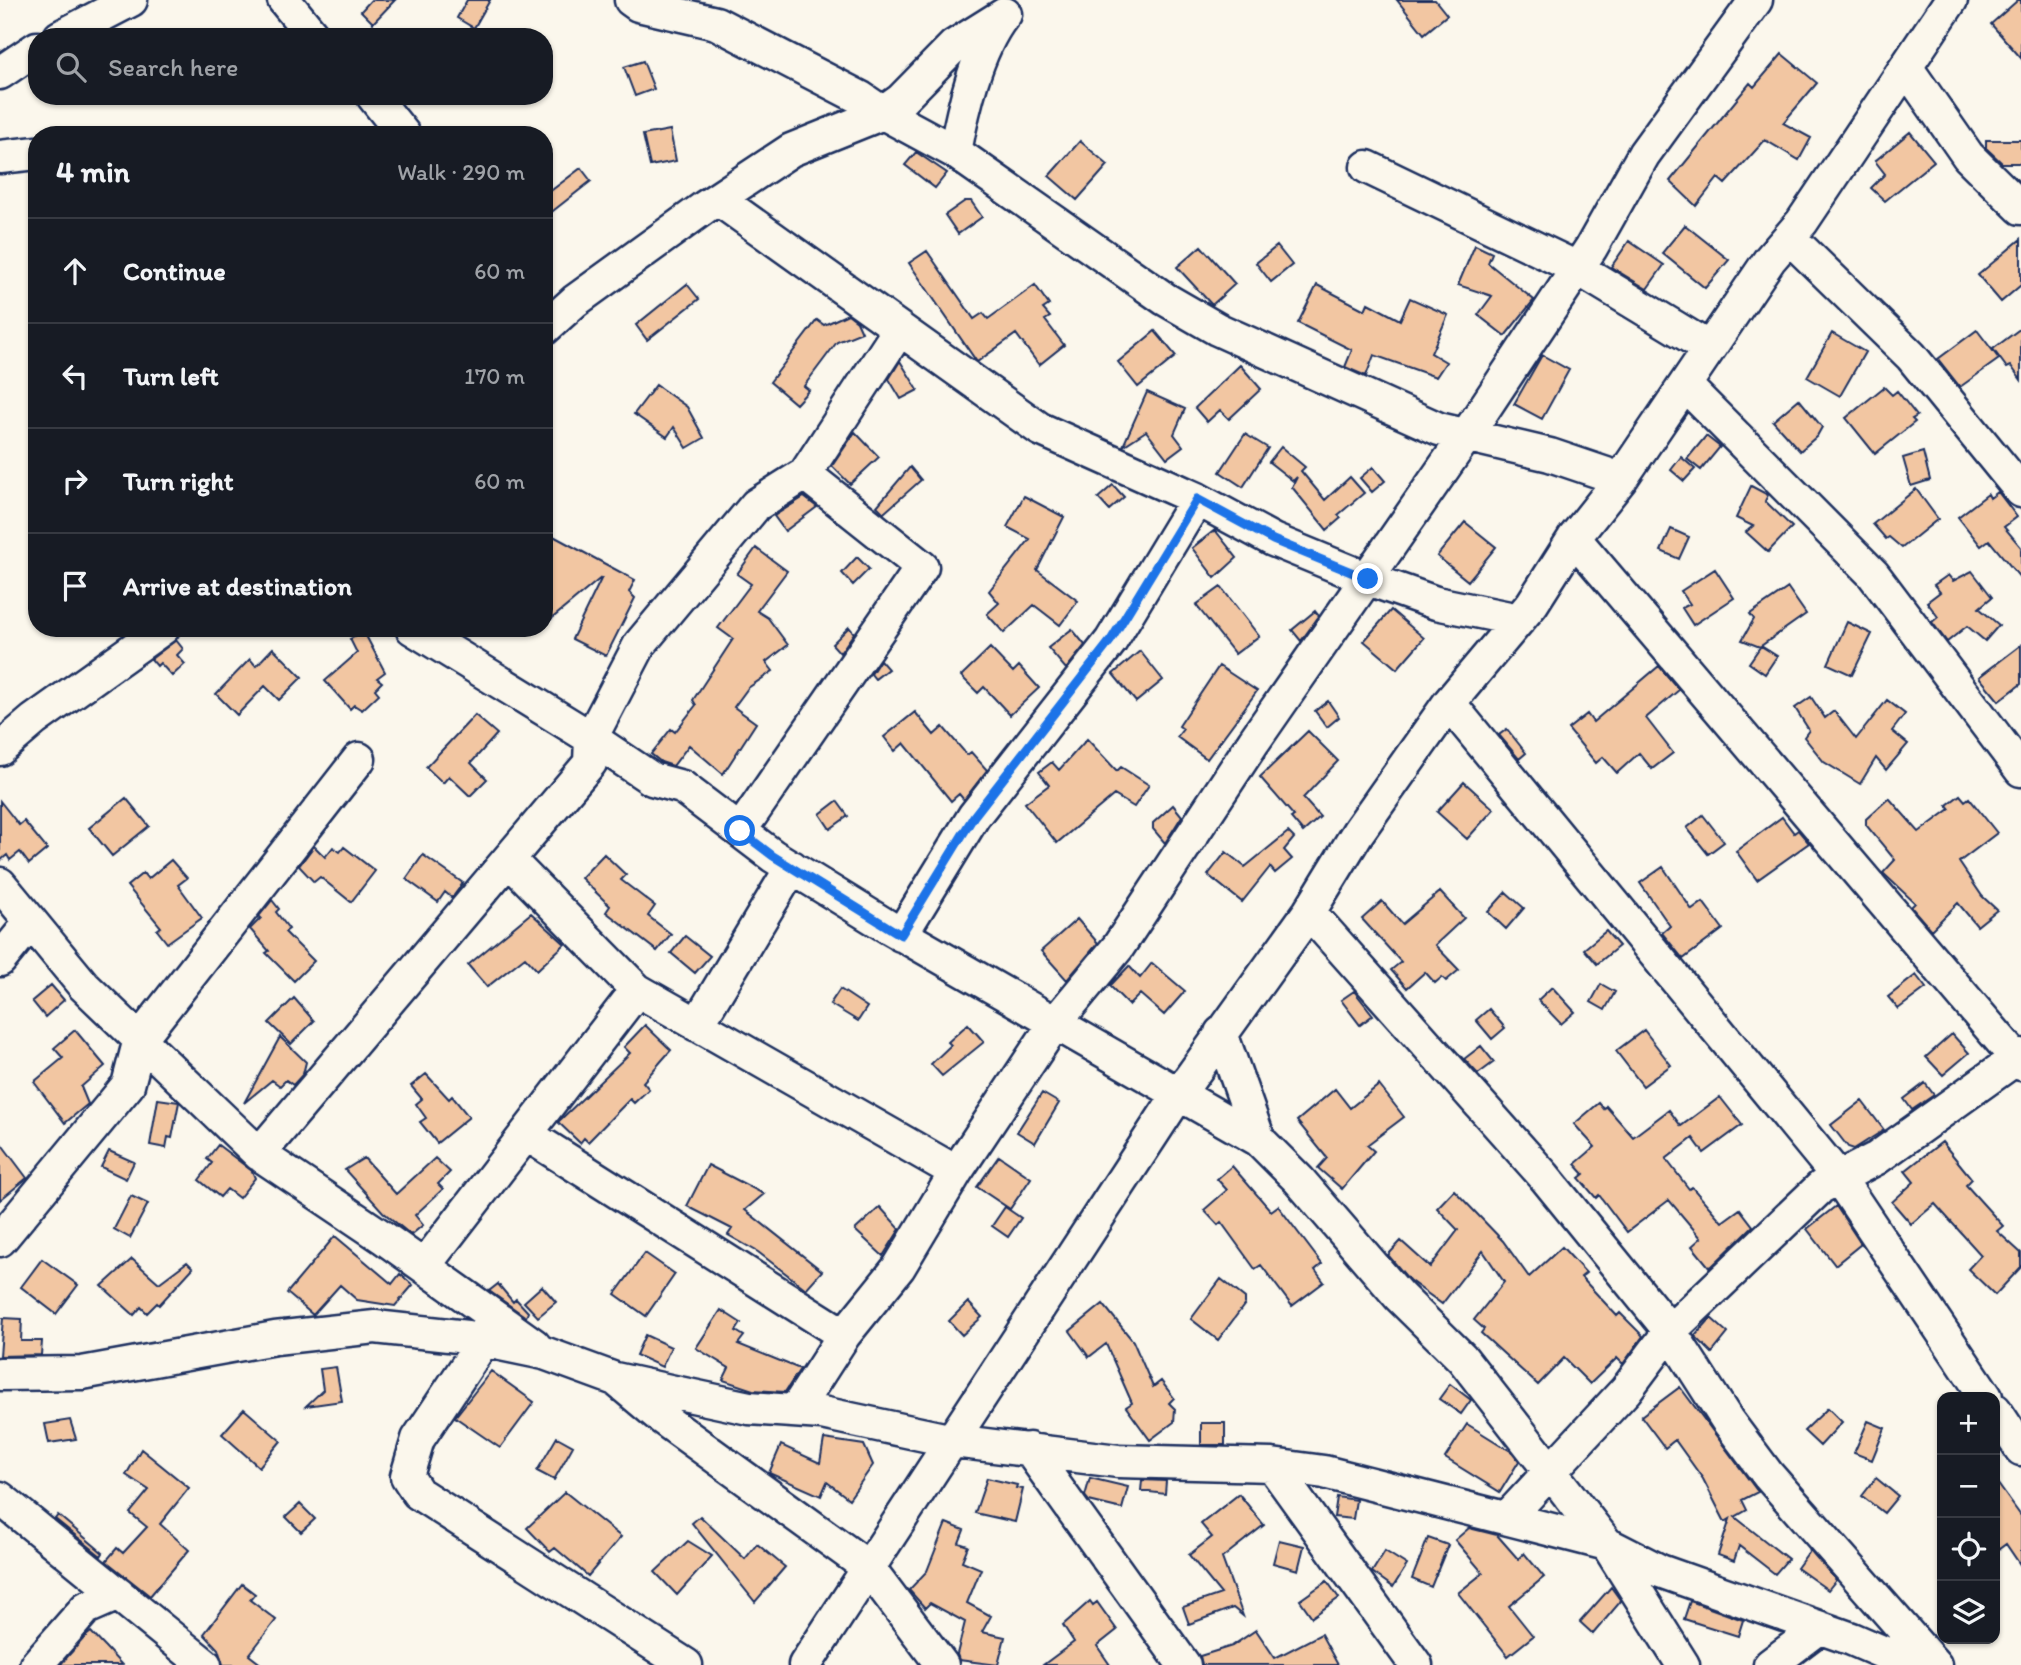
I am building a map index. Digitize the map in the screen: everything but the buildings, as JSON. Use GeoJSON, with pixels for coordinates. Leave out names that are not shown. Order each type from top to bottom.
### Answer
{"type":"FeatureCollection","features":[{"type":"Feature","properties":{"kind":"street"},"geometry":{"type":"LineString","coordinates":[[77,28],[131,0]]}},
{"type":"Feature","properties":{"kind":"street"},"geometry":{"type":"LineString","coordinates":[[284,0],[307,28]]}},
{"type":"Feature","properties":{"kind":"street"},"geometry":{"type":"LineString","coordinates":[[631,0],[638,5],[716,23],[861,98],[883,114],[955,152],[1166,299],[1217,329],[1439,429],[1550,455],[1621,479]]}},
{"type":"Feature","properties":{"kind":"street"},"geometry":{"type":"LineString","coordinates":[[795,1411],[844,1335],[899,1267],[956,1172],[1055,1023],[1118,947],[1254,741],[1466,436],[1577,268],[1644,153],[1756,0]]}},
{"type":"Feature","properties":{"kind":"street"},"geometry":{"type":"LineString","coordinates":[[805,1665],[1178,1095],[1309,912],[1358,832],[1449,703],[1519,620],[1574,538],[1621,479],[1770,259],[1789,237],[1951,0]]}},
{"type":"Feature","properties":{"kind":"street"},"geometry":{"type":"LineString","coordinates":[[553,316],[791,150],[883,114],[901,100],[954,46],[1011,7]]}},
{"type":"Feature","properties":{"kind":"street"},"geometry":{"type":"LineString","coordinates":[[955,152],[962,113],[987,37],[1011,7]]}},
{"type":"Feature","properties":{"kind":"street"},"geometry":{"type":"LineString","coordinates":[[0,73],[28,54]]}},
{"type":"Feature","properties":{"kind":"street"},"geometry":{"type":"LineString","coordinates":[[1906,67],[1968,156],[2021,208]]}},
{"type":"Feature","properties":{"kind":"street"},"geometry":{"type":"LineString","coordinates":[[380,105],[397,126]]}},
{"type":"Feature","properties":{"kind":"street"},"geometry":{"type":"LineString","coordinates":[[0,157],[28,154]]}},
{"type":"Feature","properties":{"kind":"street"},"geometry":{"type":"LineString","coordinates":[[1367,167],[1577,268],[1709,348]]}},
{"type":"Feature","properties":{"kind":"street"},"geometry":{"type":"LineString","coordinates":[[718,199],[1040,429],[1197,499],[1273,540],[1368,579],[1436,603],[1519,620]]}},
{"type":"Feature","properties":{"kind":"street"},"geometry":{"type":"LineString","coordinates":[[1789,237],[1911,356],[2021,491]]}},
{"type":"Feature","properties":{"kind":"street"},"geometry":{"type":"LineString","coordinates":[[259,1154],[510,861],[590,763],[591,738],[640,644],[756,505],[805,474],[899,330]]}},
{"type":"Feature","properties":{"kind":"street"},"geometry":{"type":"LineString","coordinates":[[1685,385],[1872,573],[2021,770]]}},
{"type":"Feature","properties":{"kind":"street"},"geometry":{"type":"LineString","coordinates":[[740,831],[922,567],[805,474]]}},
{"type":"Feature","properties":{"kind":"street"},"geometry":{"type":"LineString","coordinates":[[901,935],[974,816],[1111,640],[1197,499]]}},
{"type":"Feature","properties":{"kind":"street"},"geometry":{"type":"LineString","coordinates":[[1507,1518],[1626,1390],[1670,1331],[1821,1187],[1877,1158],[2019,1059],[1574,538]]}},
{"type":"Feature","properties":{"kind":"street"},"geometry":{"type":"LineString","coordinates":[[0,748],[34,720],[150,637]]}},
{"type":"Feature","properties":{"kind":"street"},"geometry":{"type":"LineString","coordinates":[[427,637],[591,738],[652,779],[682,787],[792,867],[901,935],[1259,1140],[1299,1180],[1399,1296],[1462,1357],[1607,1544],[1684,1665]]}},
{"type":"Feature","properties":{"kind":"street"},"geometry":{"type":"LineString","coordinates":[[1449,703],[1839,1178],[1983,1392]]}},
{"type":"Feature","properties":{"kind":"street"},"geometry":{"type":"LineString","coordinates":[[0,1240],[128,1085],[140,1039],[359,759]]}},
{"type":"Feature","properties":{"kind":"street"},"geometry":{"type":"LineString","coordinates":[[510,861],[637,990],[956,1172]]}},
{"type":"Feature","properties":{"kind":"street"},"geometry":{"type":"LineString","coordinates":[[697,1025],[792,867]]}},
{"type":"Feature","properties":{"kind":"street"},"geometry":{"type":"LineString","coordinates":[[0,884],[84,986],[259,1154],[424,1266],[544,1353]]}},
{"type":"Feature","properties":{"kind":"street"},"geometry":{"type":"LineString","coordinates":[[1309,912],[1544,1176],[1670,1331],[1727,1420],[1768,1475],[1935,1665]]}},
{"type":"Feature","properties":{"kind":"street"},"geometry":{"type":"LineString","coordinates":[[0,960],[31,922]]}},
{"type":"Feature","properties":{"kind":"street"},"geometry":{"type":"LineString","coordinates":[[424,1266],[637,990]]}},
{"type":"Feature","properties":{"kind":"street"},"geometry":{"type":"LineString","coordinates":[[1221,1033],[1259,1140]]}},
{"type":"Feature","properties":{"kind":"street"},"geometry":{"type":"LineString","coordinates":[[526,1134],[844,1335]]}},
{"type":"Feature","properties":{"kind":"street"},"geometry":{"type":"LineString","coordinates":[[0,1374],[82,1373],[275,1338],[375,1327],[484,1340],[544,1353],[615,1379],[749,1408],[822,1413],[953,1441],[1118,1461],[1272,1465],[1324,1472],[1607,1544],[1660,1572],[1819,1628],[1912,1665]]}},
{"type":"Feature","properties":{"kind":"street"},"geometry":{"type":"LineString","coordinates":[[484,1340],[418,1438],[407,1476],[418,1493],[685,1665]]}},
{"type":"Feature","properties":{"kind":"street"},"geometry":{"type":"LineString","coordinates":[[615,1379],[662,1418],[869,1568],[942,1665]]}},
{"type":"Feature","properties":{"kind":"street"},"geometry":{"type":"LineString","coordinates":[[2000,1418],[2021,1449]]}},
{"type":"Feature","properties":{"kind":"street"},"geometry":{"type":"LineString","coordinates":[[1029,1449],[1184,1665]]}},
{"type":"Feature","properties":{"kind":"street"},"geometry":{"type":"LineString","coordinates":[[1272,1465],[1416,1665]]}},
{"type":"Feature","properties":{"kind":"street"},"geometry":{"type":"LineString","coordinates":[[0,1498],[205,1665]]}},
{"type":"Feature","properties":{"kind":"street"},"geometry":{"type":"LineString","coordinates":[[36,1665],[86,1608],[118,1594]]}},
{"type":"Feature","properties":{"kind":"street"},"geometry":{"type":"LineString","coordinates":[[1770,1665],[1819,1628]]}},
{"type":"Feature","properties":{"kind":"route"},"geometry":{"type":"LineString","coordinates":[[740,831],[773,856],[901,935],[974,816],[1111,640],[1197,499],[1273,540],[1368,579]]}}]}
